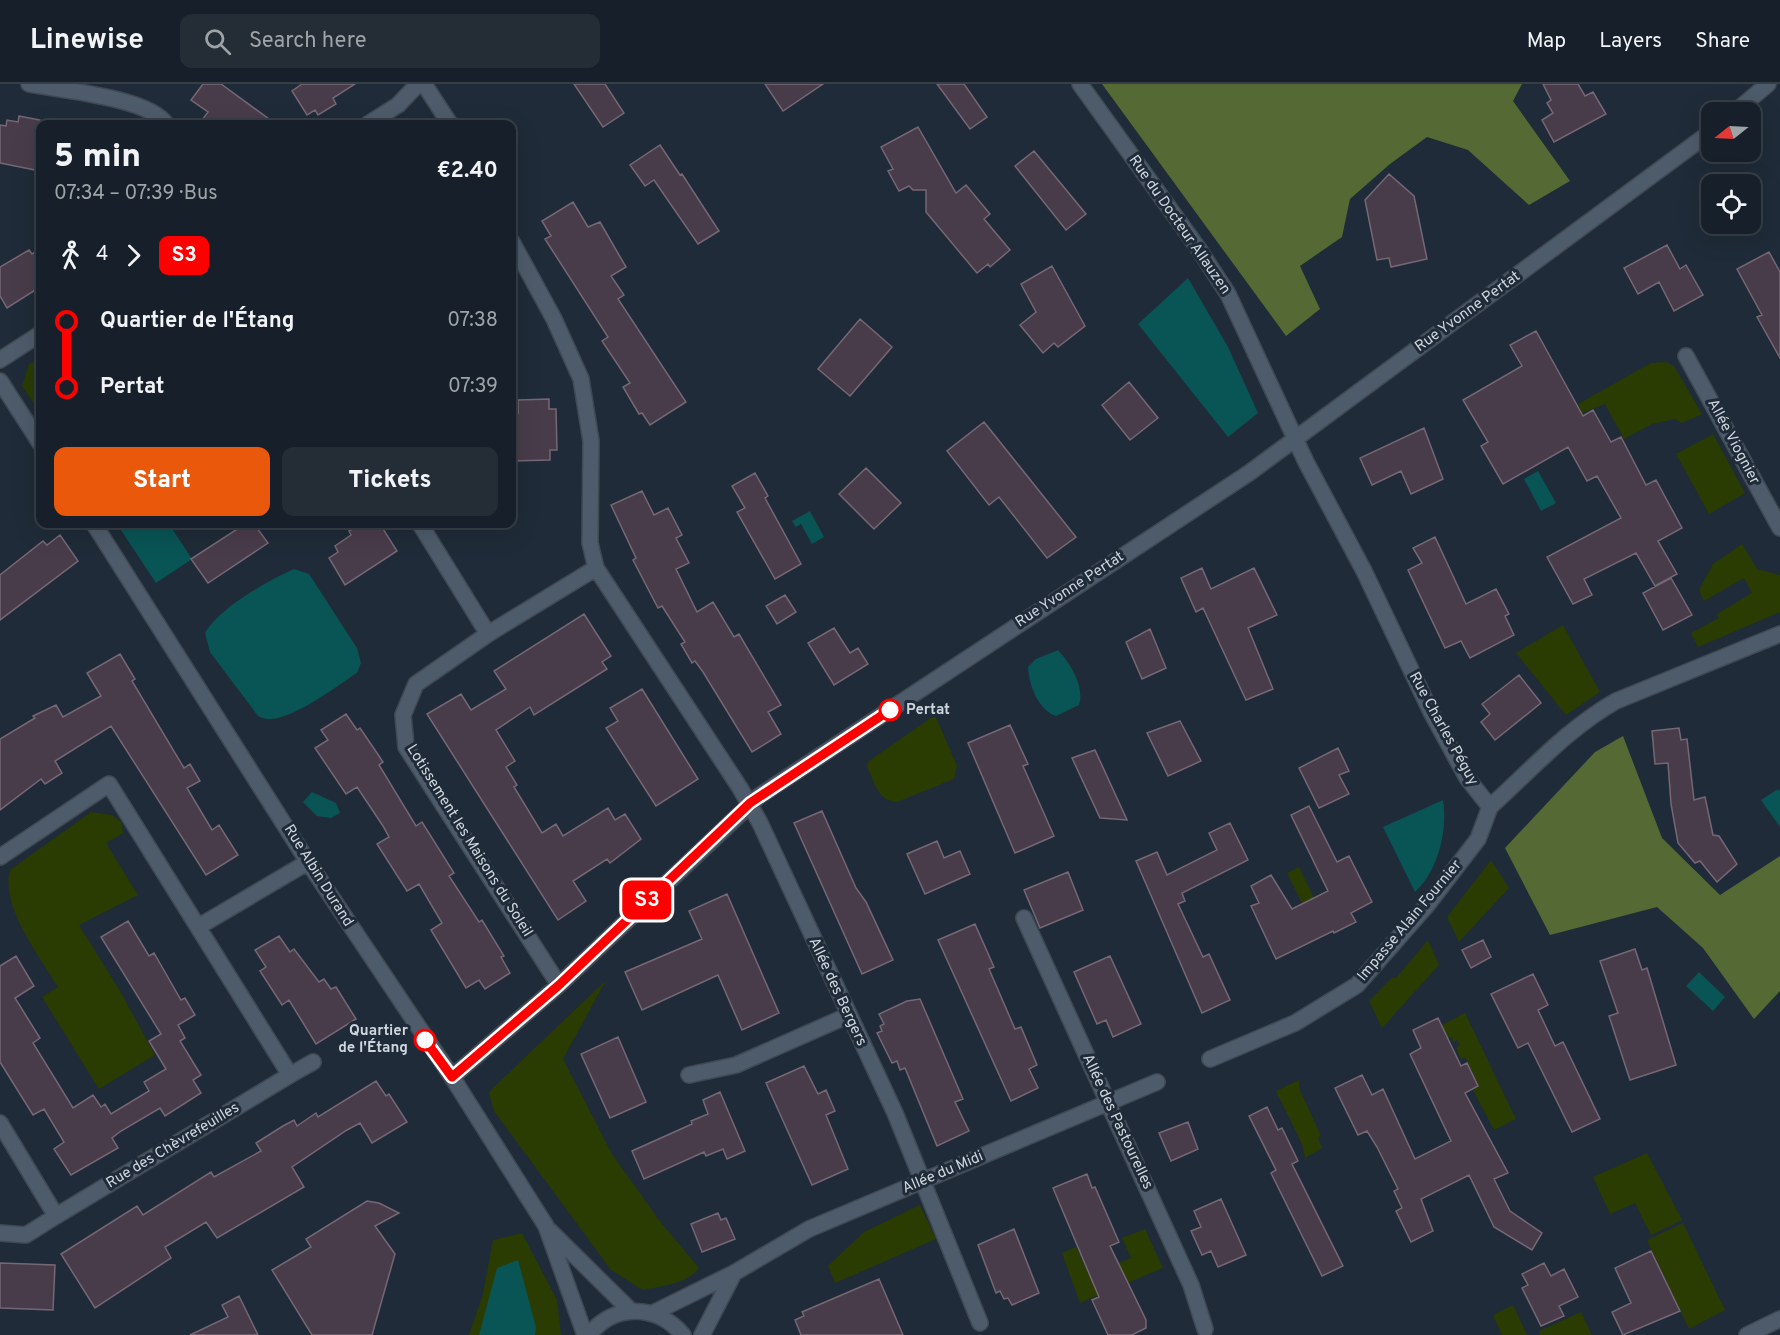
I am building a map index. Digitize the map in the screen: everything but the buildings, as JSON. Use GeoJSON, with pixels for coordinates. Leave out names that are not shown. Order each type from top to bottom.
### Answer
{"type":"FeatureCollection","features":[{"type":"Feature","properties":{"kind":"street"},"geometry":{"type":"LineString","coordinates":[[29,84],[124,101],[163,120]]}},
{"type":"Feature","properties":{"kind":"street"},"geometry":{"type":"LineString","coordinates":[[374,120],[398,105],[418,84]]}},
{"type":"Feature","properties":{"kind":"street"},"geometry":{"type":"LineString","coordinates":[[424,84],[447,120]]}},
{"type":"Feature","properties":{"kind":"street","name":"Rue du Docteur Allauzen"},"geometry":{"type":"LineString","coordinates":[[1080,84],[1198,248],[1228,294],[1296,439]]}},
{"type":"Feature","properties":{"kind":"street"},"geometry":{"type":"LineString","coordinates":[[1747,102],[1768,84]]}},
{"type":"Feature","properties":{"kind":"street","name":"Rue Yvonne Pertat"},"geometry":{"type":"LineString","coordinates":[[452,1077],[559,985],[750,803],[1025,618],[1172,525],[1296,439],[1701,139]]}},
{"type":"Feature","properties":{"kind":"street"},"geometry":{"type":"LineString","coordinates":[[516,249],[554,319],[582,379],[591,441],[590,543],[596,568],[750,803]]}},
{"type":"Feature","properties":{"kind":"street"},"geometry":{"type":"LineString","coordinates":[[0,360],[36,337]]}},
{"type":"Feature","properties":{"kind":"street","name":"Allée Viognier"},"geometry":{"type":"LineString","coordinates":[[1686,356],[1780,528]]}},
{"type":"Feature","properties":{"kind":"street"},"geometry":{"type":"LineString","coordinates":[[0,381],[36,437]]}},
{"type":"Feature","properties":{"kind":"street","name":"Rue Charles Péguy"},"geometry":{"type":"LineString","coordinates":[[1296,439],[1431,712],[1467,778],[1490,807]]}},
{"type":"Feature","properties":{"kind":"street","name":"Rue Albin Durand"},"geometry":{"type":"LineString","coordinates":[[97,528],[308,862],[452,1077],[546,1226],[587,1335]]}},
{"type":"Feature","properties":{"kind":"street"},"geometry":{"type":"LineString","coordinates":[[422,528],[488,634]]}},
{"type":"Feature","properties":{"kind":"street","name":"Lotissement les Maisons du Soleil"},"geometry":{"type":"LineString","coordinates":[[559,985],[406,747],[403,715],[416,684],[488,634],[596,568]]}},
{"type":"Feature","properties":{"kind":"street"},"geometry":{"type":"LineString","coordinates":[[1490,807],[1563,736],[1595,713],[1616,701],[1780,634]]}},
{"type":"Feature","properties":{"kind":"street"},"geometry":{"type":"LineString","coordinates":[[0,857],[109,784],[290,1075]]}},
{"type":"Feature","properties":{"kind":"street","name":"Allée des Bergers"},"geometry":{"type":"LineString","coordinates":[[750,803],[924,1181],[980,1323]]}},
{"type":"Feature","properties":{"kind":"street","name":"Impasse Alain Fournier"},"geometry":{"type":"LineString","coordinates":[[1210,1059],[1295,1023],[1357,985],[1428,904],[1478,838],[1490,807]]}},
{"type":"Feature","properties":{"kind":"street"},"geometry":{"type":"LineString","coordinates":[[198,927],[308,862]]}},
{"type":"Feature","properties":{"kind":"street","name":"Allée des Pastourelles"},"geometry":{"type":"LineString","coordinates":[[1024,918],[1191,1285],[1205,1329]]}},
{"type":"Feature","properties":{"kind":"street"},"geometry":{"type":"LineString","coordinates":[[689,1074],[736,1065],[848,1016]]}},
{"type":"Feature","properties":{"kind":"street","name":"Rue des Chèvrefeuilles"},"geometry":{"type":"LineString","coordinates":[[0,1233],[26,1235],[314,1062]]}},
{"type":"Feature","properties":{"kind":"street","name":"Allée du Midi"},"geometry":{"type":"LineString","coordinates":[[653,1313],[734,1273],[795,1236],[1157,1082]]}},
{"type":"Feature","properties":{"kind":"street"},"geometry":{"type":"LineString","coordinates":[[0,1123],[56,1216]]}},
{"type":"Feature","properties":{"kind":"street","name":"Rue Albin Durand"},"geometry":{"type":"LineString","coordinates":[[546,1226],[631,1311]]}},
{"type":"Feature","properties":{"kind":"street"},"geometry":{"type":"LineString","coordinates":[[702,1335],[734,1273]]}},
{"type":"Feature","properties":{"kind":"street"},"geometry":{"type":"LineString","coordinates":[[587,1335],[605,1319],[631,1311],[653,1313],[669,1322],[683,1335]]}},
{"type":"Feature","properties":{"kind":"street"},"geometry":{"type":"LineString","coordinates":[[1747,1335],[1780,1319]]}},
{"type":"Feature","properties":{"kind":"shaded area"},"geometry":{"type":"Polygon","coordinates":[[[1102,84],[1522,84],[1513,101],[1570,181],[1529,205],[1468,150],[1427,137],[1390,164],[1350,199],[1342,237],[1300,266],[1320,309],[1286,336],[1102,84]]]}},
{"type":"Feature","properties":{"kind":"shaded area"},"geometry":{"type":"Polygon","coordinates":[[[1188,278],[1228,347],[1258,413],[1228,437],[1138,324],[1188,278]]]}},
{"type":"Feature","properties":{"kind":"shaded area"},"geometry":{"type":"Polygon","coordinates":[[[36,362],[36,407],[22,386],[29,364],[36,362]]]}},
{"type":"Feature","properties":{"kind":"shaded area"},"geometry":{"type":"Polygon","coordinates":[[[1666,362],[1674,366],[1702,414],[1682,423],[1675,419],[1652,424],[1624,439],[1605,404],[1582,413],[1578,404],[1651,363],[1666,362]]]}},
{"type":"Feature","properties":{"kind":"shaded area"},"geometry":{"type":"Polygon","coordinates":[[[1713,434],[1745,493],[1709,514],[1676,454],[1713,434]]]}},
{"type":"Feature","properties":{"kind":"shaded area"},"geometry":{"type":"Polygon","coordinates":[[[1538,471],[1556,503],[1541,511],[1524,479],[1538,471]]]}},
{"type":"Feature","properties":{"kind":"shaded area"},"geometry":{"type":"Polygon","coordinates":[[[810,511],[824,537],[812,544],[801,524],[796,527],[792,521],[810,511]]]}},
{"type":"Feature","properties":{"kind":"shaded area"},"geometry":{"type":"Polygon","coordinates":[[[120,528],[172,528],[192,559],[156,583],[120,528]]]}},
{"type":"Feature","properties":{"kind":"shaded area"},"geometry":{"type":"Polygon","coordinates":[[[1742,544],[1757,569],[1780,575],[1780,612],[1698,647],[1691,633],[1719,618],[1717,614],[1752,593],[1744,578],[1704,601],[1699,590],[1713,564],[1742,544]]]}},
{"type":"Feature","properties":{"kind":"shaded area"},"geometry":{"type":"Polygon","coordinates":[[[294,569],[309,574],[357,648],[361,663],[357,673],[308,705],[280,717],[268,719],[258,716],[210,652],[205,633],[232,605],[294,569]]]}},
{"type":"Feature","properties":{"kind":"shaded area"},"geometry":{"type":"Polygon","coordinates":[[[1563,625],[1600,692],[1566,715],[1516,653],[1563,625]]]}},
{"type":"Feature","properties":{"kind":"shaded area"},"geometry":{"type":"Polygon","coordinates":[[[1058,650],[1075,675],[1080,698],[1079,705],[1056,716],[1039,703],[1030,681],[1028,667],[1036,659],[1058,650]]]}},
{"type":"Feature","properties":{"kind":"shaded area"},"geometry":{"type":"Polygon","coordinates":[[[935,715],[957,766],[954,779],[897,802],[885,798],[875,784],[867,766],[869,761],[935,715]]]}},
{"type":"Feature","properties":{"kind":"shaded area"},"geometry":{"type":"Polygon","coordinates":[[[1623,736],[1662,838],[1720,895],[1780,856],[1780,991],[1754,1019],[1703,948],[1657,907],[1550,935],[1505,848],[1595,752],[1623,736]]]}},
{"type":"Feature","properties":{"kind":"shaded area"},"geometry":{"type":"Polygon","coordinates":[[[1778,789],[1780,791],[1780,827],[1761,800],[1778,789]]]}},
{"type":"Feature","properties":{"kind":"shaded area"},"geometry":{"type":"Polygon","coordinates":[[[312,792],[336,803],[340,813],[331,818],[317,816],[303,802],[312,792]]]}},
{"type":"Feature","properties":{"kind":"shaded area"},"geometry":{"type":"Polygon","coordinates":[[[1443,800],[1444,824],[1440,849],[1430,873],[1415,892],[1383,827],[1443,800]]]}},
{"type":"Feature","properties":{"kind":"shaded area"},"geometry":{"type":"Polygon","coordinates":[[[91,812],[112,815],[121,822],[123,833],[106,843],[138,895],[79,925],[120,991],[155,1055],[99,1089],[42,997],[58,987],[16,915],[8,884],[10,870],[91,812]]]}},
{"type":"Feature","properties":{"kind":"shaded area"},"geometry":{"type":"Polygon","coordinates":[[[1491,860],[1509,888],[1459,942],[1447,917],[1491,860]]]}},
{"type":"Feature","properties":{"kind":"shaded area"},"geometry":{"type":"Polygon","coordinates":[[[1299,867],[1331,932],[1305,944],[1307,913],[1287,873],[1299,867]]]}},
{"type":"Feature","properties":{"kind":"shaded area"},"geometry":{"type":"Polygon","coordinates":[[[1428,940],[1439,965],[1382,1028],[1369,1001],[1392,978],[1396,978],[1428,940]]]}},
{"type":"Feature","properties":{"kind":"shaded area"},"geometry":{"type":"Polygon","coordinates":[[[1699,972],[1725,997],[1713,1011],[1686,986],[1699,972]]]}},
{"type":"Feature","properties":{"kind":"shaded area"},"geometry":{"type":"Polygon","coordinates":[[[606,980],[563,1059],[612,1154],[659,1220],[699,1268],[681,1281],[643,1290],[611,1270],[494,1111],[489,1093],[606,980]]]}},
{"type":"Feature","properties":{"kind":"shaded area"},"geometry":{"type":"Polygon","coordinates":[[[1465,1013],[1516,1119],[1494,1130],[1473,1090],[1479,1086],[1465,1057],[1461,1059],[1456,1048],[1460,1045],[1457,1040],[1453,1042],[1452,1037],[1448,1038],[1442,1025],[1465,1013]]]}},
{"type":"Feature","properties":{"kind":"shaded area"},"geometry":{"type":"Polygon","coordinates":[[[1299,1080],[1299,1088],[1321,1136],[1318,1138],[1322,1148],[1305,1158],[1302,1144],[1276,1091],[1299,1080]]]}},
{"type":"Feature","properties":{"kind":"shaded area"},"geometry":{"type":"Polygon","coordinates":[[[1647,1153],[1682,1220],[1651,1235],[1635,1203],[1610,1214],[1593,1177],[1647,1153]]]}},
{"type":"Feature","properties":{"kind":"shaded area"},"geometry":{"type":"Polygon","coordinates":[[[920,1205],[936,1239],[835,1283],[828,1266],[864,1232],[920,1205]]]}},
{"type":"Feature","properties":{"kind":"shaded area"},"geometry":{"type":"Polygon","coordinates":[[[1683,1223],[1725,1310],[1689,1329],[1647,1240],[1683,1223]]]}},
{"type":"Feature","properties":{"kind":"shaded area"},"geometry":{"type":"Polygon","coordinates":[[[1145,1229],[1163,1268],[1080,1303],[1062,1253],[1076,1247],[1089,1275],[1131,1258],[1122,1238],[1145,1229]]]}},
{"type":"Feature","properties":{"kind":"shaded area"},"geometry":{"type":"Polygon","coordinates":[[[522,1233],[557,1300],[561,1335],[469,1335],[483,1294],[493,1240],[522,1233]]]}},
{"type":"Feature","properties":{"kind":"shaded area"},"geometry":{"type":"Polygon","coordinates":[[[518,1260],[536,1327],[535,1335],[479,1335],[497,1268],[518,1260]]]}},
{"type":"Feature","properties":{"kind":"shaded area"},"geometry":{"type":"Polygon","coordinates":[[[1513,1305],[1527,1335],[1502,1335],[1493,1315],[1513,1305]]]}},
{"type":"Feature","properties":{"kind":"shaded area"},"geometry":{"type":"Polygon","coordinates":[[[1581,1312],[1592,1335],[1540,1335],[1539,1331],[1581,1312]]]}},
{"type":"Feature","properties":{"kind":"bus line","name":"S3"},"geometry":{"type":"LineString","coordinates":[[425,1040],[452,1077],[559,985],[750,803],[890,710]]}},
{"type":"Feature","properties":{"kind":"place","name":"Pertat"},"geometry":{"type":"Point","coordinates":[890,710]}},
{"type":"Feature","properties":{"kind":"place","name":"Quartier de l'Étang"},"geometry":{"type":"Point","coordinates":[425,1040]}}]}
